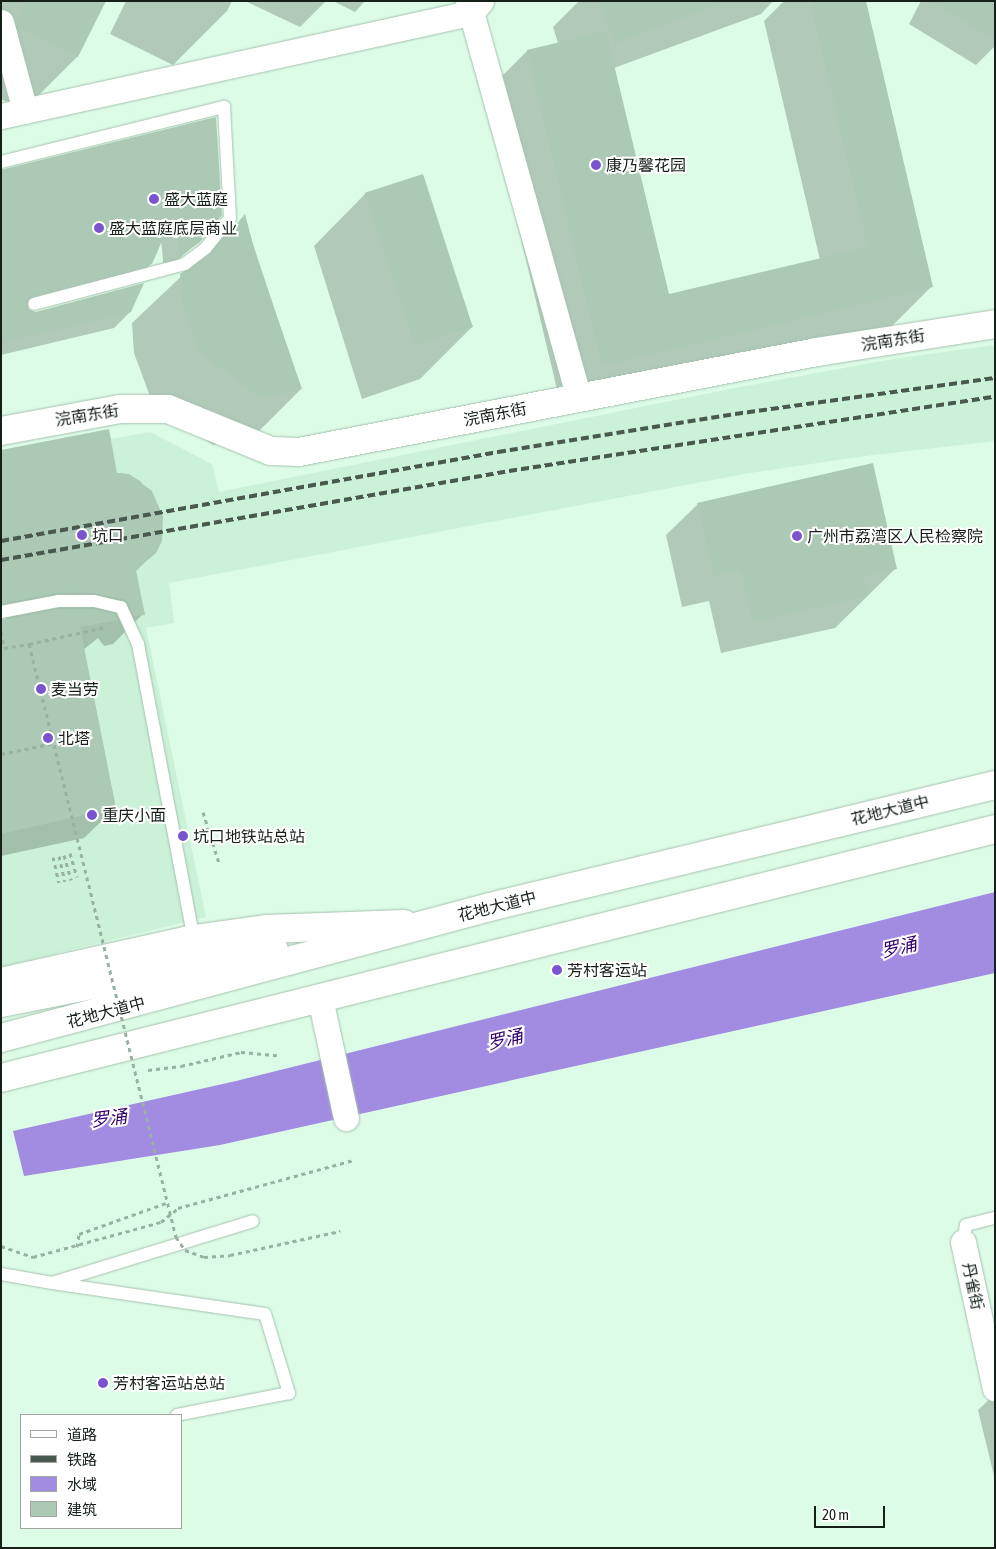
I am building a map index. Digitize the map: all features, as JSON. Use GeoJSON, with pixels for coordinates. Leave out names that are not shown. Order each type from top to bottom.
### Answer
{"type":"FeatureCollection","features":[{"type":"Feature","properties":{"kind":"main road","name":"浣南东街"},"geometry":{"type":"LineString","coordinates":[[1,431],[120,409],[168,409],[271,451],[299,452],[817,352],[995,324]]}},
{"type":"Feature","properties":{"kind":"main road","name":"花地大道中"},"geometry":{"type":"LineString","coordinates":[[1,1038],[490,907],[995,785]]}},
{"type":"Feature","properties":{"kind":"main road"},"geometry":{"type":"LineString","coordinates":[[1,1078],[995,829]]}},
{"type":"Feature","properties":{"kind":"main road"},"geometry":{"type":"LineString","coordinates":[[1,1003],[490,907]]}},
{"type":"Feature","properties":{"kind":"main road"},"geometry":{"type":"LineString","coordinates":[[1,982],[194,939],[267,929],[404,924]]}},
{"type":"Feature","properties":{"kind":"main road"},"geometry":{"type":"LineString","coordinates":[[1,1087],[32,1071]]}},
{"type":"Feature","properties":{"kind":"street"},"geometry":{"type":"LineString","coordinates":[[1,22],[13,114],[473,5],[579,398]]}},
{"type":"Feature","properties":{"kind":"street"},"geometry":{"type":"LineString","coordinates":[[320,998],[346,1118]]}},
{"type":"Feature","properties":{"kind":"street","name":"丹雀街"},"geometry":{"type":"LineString","coordinates":[[963,1242],[995,1389]]}},
{"type":"Feature","properties":{"kind":"lane"},"geometry":{"type":"LineString","coordinates":[[1,162],[224,107],[230,218],[206,248],[186,264],[34,304]]}},
{"type":"Feature","properties":{"kind":"lane"},"geometry":{"type":"LineString","coordinates":[[1,612],[58,601],[94,601],[121,607],[138,644],[194,939]]}},
{"type":"Feature","properties":{"kind":"lane"},"geometry":{"type":"LineString","coordinates":[[963,1242],[966,1224],[995,1218]]}},
{"type":"Feature","properties":{"kind":"lane"},"geometry":{"type":"LineString","coordinates":[[52,1283],[253,1222]]}},
{"type":"Feature","properties":{"kind":"lane"},"geometry":{"type":"LineString","coordinates":[[1,1274],[264,1314],[289,1393],[182,1414]]}},
{"type":"Feature","properties":{"kind":"path"},"geometry":{"type":"LineString","coordinates":[[1,632],[4,648],[105,627]]}},
{"type":"Feature","properties":{"kind":"path"},"geometry":{"type":"LineString","coordinates":[[29,644],[55,743],[166,1203],[176,1237],[185,1250],[204,1257],[230,1255],[340,1231]]}},
{"type":"Feature","properties":{"kind":"path"},"geometry":{"type":"LineString","coordinates":[[1,754],[55,743]]}},
{"type":"Feature","properties":{"kind":"path"},"geometry":{"type":"LineString","coordinates":[[203,812],[219,863]]}},
{"type":"Feature","properties":{"kind":"path"},"geometry":{"type":"LineString","coordinates":[[70,852],[77,877]]}},
{"type":"Feature","properties":{"kind":"path"},"geometry":{"type":"LineString","coordinates":[[64,855],[71,880]]}},
{"type":"Feature","properties":{"kind":"path"},"geometry":{"type":"LineString","coordinates":[[53,856],[59,882]]}},
{"type":"Feature","properties":{"kind":"path"},"geometry":{"type":"LineString","coordinates":[[59,856],[65,881]]}},
{"type":"Feature","properties":{"kind":"path"},"geometry":{"type":"LineString","coordinates":[[135,1071],[181,1066],[241,1052],[277,1055]]}},
{"type":"Feature","properties":{"kind":"path"},"geometry":{"type":"LineString","coordinates":[[1,1246],[33,1257],[161,1222],[178,1208],[354,1160]]}},
{"type":"Feature","properties":{"kind":"path"},"geometry":{"type":"LineString","coordinates":[[76,1246],[79,1234],[166,1203]]}},
{"type":"Feature","properties":{"kind":"shaded area"},"geometry":{"type":"Polygon","coordinates":[[[995,345],[995,441],[865,456],[744,474],[169,583],[174,623],[146,628],[206,917],[1,967],[1,591],[117,473],[110,439],[150,432],[212,464],[219,492],[735,388],[893,359],[995,345]]]}},
{"type":"Feature","properties":{"kind":"water","name":"罗涌"},"geometry":{"type":"Polygon","coordinates":[[[995,892],[995,973],[220,1145],[24,1176],[13,1131],[236,1081],[995,892]]]}},
{"type":"Feature","properties":{"kind":"building"},"geometry":{"type":"Polygon","coordinates":[[[25,1],[106,1],[78,57],[17,27],[16,21],[25,1]]]}},
{"type":"Feature","properties":{"kind":"building"},"geometry":{"type":"Polygon","coordinates":[[[599,1],[720,1],[721,3],[615,43],[599,1]]]}},
{"type":"Feature","properties":{"kind":"building"},"geometry":{"type":"Polygon","coordinates":[[[810,1],[866,1],[933,287],[602,366],[527,50],[606,31],[669,294],[868,247],[810,1]]]}},
{"type":"Feature","properties":{"kind":"building"},"geometry":{"type":"Polygon","coordinates":[[[931,1],[995,1],[995,41],[931,1]]]}},
{"type":"Feature","properties":{"kind":"building","name":"盛大蓝庭底层商业"},"geometry":{"type":"Polygon","coordinates":[[[216,117],[222,215],[200,242],[179,257],[176,209],[152,264],[32,296],[26,302],[29,310],[36,312],[144,283],[131,312],[1,343],[1,170],[216,117]]]}},
{"type":"Feature","properties":{"kind":"building"},"geometry":{"type":"Polygon","coordinates":[[[423,174],[473,327],[415,346],[365,193],[423,174]]]}},
{"type":"Feature","properties":{"kind":"building"},"geometry":{"type":"Polygon","coordinates":[[[245,214],[256,256],[302,389],[262,398],[200,353],[182,304],[180,274],[211,254],[245,214]]]}},
{"type":"Feature","properties":{"kind":"building","name":"坑口"},"geometry":{"type":"Polygon","coordinates":[[[109,429],[117,473],[129,474],[152,491],[163,517],[162,541],[156,553],[136,570],[145,615],[134,616],[126,600],[94,593],[57,593],[1,604],[1,450],[109,429]]]}},
{"type":"Feature","properties":{"kind":"building","name":"广州市荔湾区人民检察院"},"geometry":{"type":"Polygon","coordinates":[[[873,463],[897,569],[863,576],[868,596],[753,622],[741,570],[714,576],[697,503],[873,463]]]}},
{"type":"Feature","properties":{"kind":"building"},"geometry":{"type":"Polygon","coordinates":[[[59,609],[93,609],[115,614],[118,620],[80,627],[116,808],[1,834],[1,620],[59,609]]]}},
{"type":"Feature","properties":{"kind":"railway"},"geometry":{"type":"LineString","coordinates":[[1,541],[498,452],[735,414],[995,378]]}},
{"type":"Feature","properties":{"kind":"railway"},"geometry":{"type":"LineString","coordinates":[[1,560],[509,471],[995,397]]}},
{"type":"Feature","properties":{"kind":"place","name":"康乃馨花园"},"geometry":{"type":"Point","coordinates":[596,165]}},
{"type":"Feature","properties":{"kind":"place","name":"盛大蓝庭"},"geometry":{"type":"Point","coordinates":[154,199]}},
{"type":"Feature","properties":{"kind":"place","name":"盛大蓝庭底层商业"},"geometry":{"type":"Point","coordinates":[99,228]}},
{"type":"Feature","properties":{"kind":"place","name":"坑口"},"geometry":{"type":"Point","coordinates":[82,535]}},
{"type":"Feature","properties":{"kind":"place","name":"广州市荔湾区人民检察院"},"geometry":{"type":"Point","coordinates":[797,536]}},
{"type":"Feature","properties":{"kind":"place","name":"麦当劳"},"geometry":{"type":"Point","coordinates":[41,689]}},
{"type":"Feature","properties":{"kind":"place","name":"北塔"},"geometry":{"type":"Point","coordinates":[48,738]}},
{"type":"Feature","properties":{"kind":"place","name":"重庆小面"},"geometry":{"type":"Point","coordinates":[92,815]}},
{"type":"Feature","properties":{"kind":"place","name":"坑口地铁站总站"},"geometry":{"type":"Point","coordinates":[183,836]}},
{"type":"Feature","properties":{"kind":"place","name":"芳村客运站"},"geometry":{"type":"Point","coordinates":[557,970]}},
{"type":"Feature","properties":{"kind":"place","name":"芳村客运站总站"},"geometry":{"type":"Point","coordinates":[103,1383]}}]}
